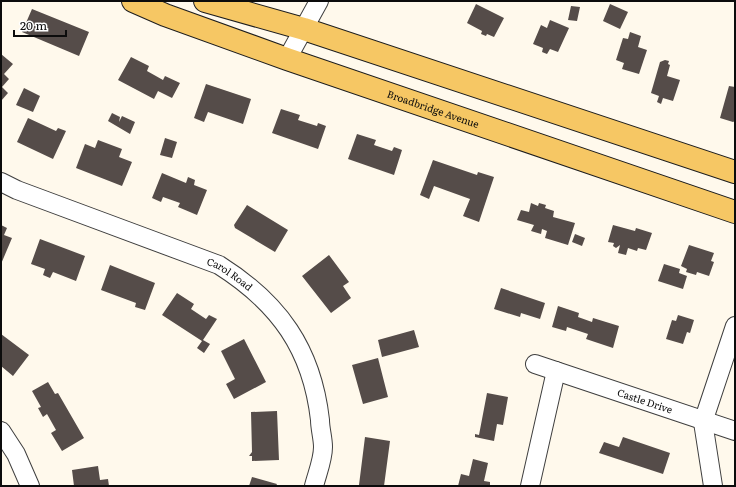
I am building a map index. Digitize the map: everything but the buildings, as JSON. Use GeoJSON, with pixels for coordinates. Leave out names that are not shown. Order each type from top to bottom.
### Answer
{"type":"FeatureCollection","features":[{"type":"Feature","properties":{"kind":"main road","name":"Broadbridge Avenue"},"geometry":{"type":"LineString","coordinates":[[133,1],[165,15],[287,59],[735,212]]}},
{"type":"Feature","properties":{"kind":"main road"},"geometry":{"type":"LineString","coordinates":[[205,1],[304,29],[735,172]]}},
{"type":"Feature","properties":{"kind":"street"},"geometry":{"type":"LineString","coordinates":[[287,59],[319,1]]}},
{"type":"Feature","properties":{"kind":"street","name":"Carol Road"},"geometry":{"type":"LineString","coordinates":[[1,182],[18,190],[219,265],[236,276],[271,306],[297,340],[307,363],[317,399],[323,448],[314,486]]}},
{"type":"Feature","properties":{"kind":"street"},"geometry":{"type":"LineString","coordinates":[[713,486],[703,422],[735,326]]}},
{"type":"Feature","properties":{"kind":"street","name":"Castle Drive"},"geometry":{"type":"LineString","coordinates":[[534,364],[703,422],[735,431]]}},
{"type":"Feature","properties":{"kind":"street"},"geometry":{"type":"LineString","coordinates":[[530,486],[556,371]]}},
{"type":"Feature","properties":{"kind":"street"},"geometry":{"type":"LineString","coordinates":[[1,431],[19,460],[30,486]]}}]}
